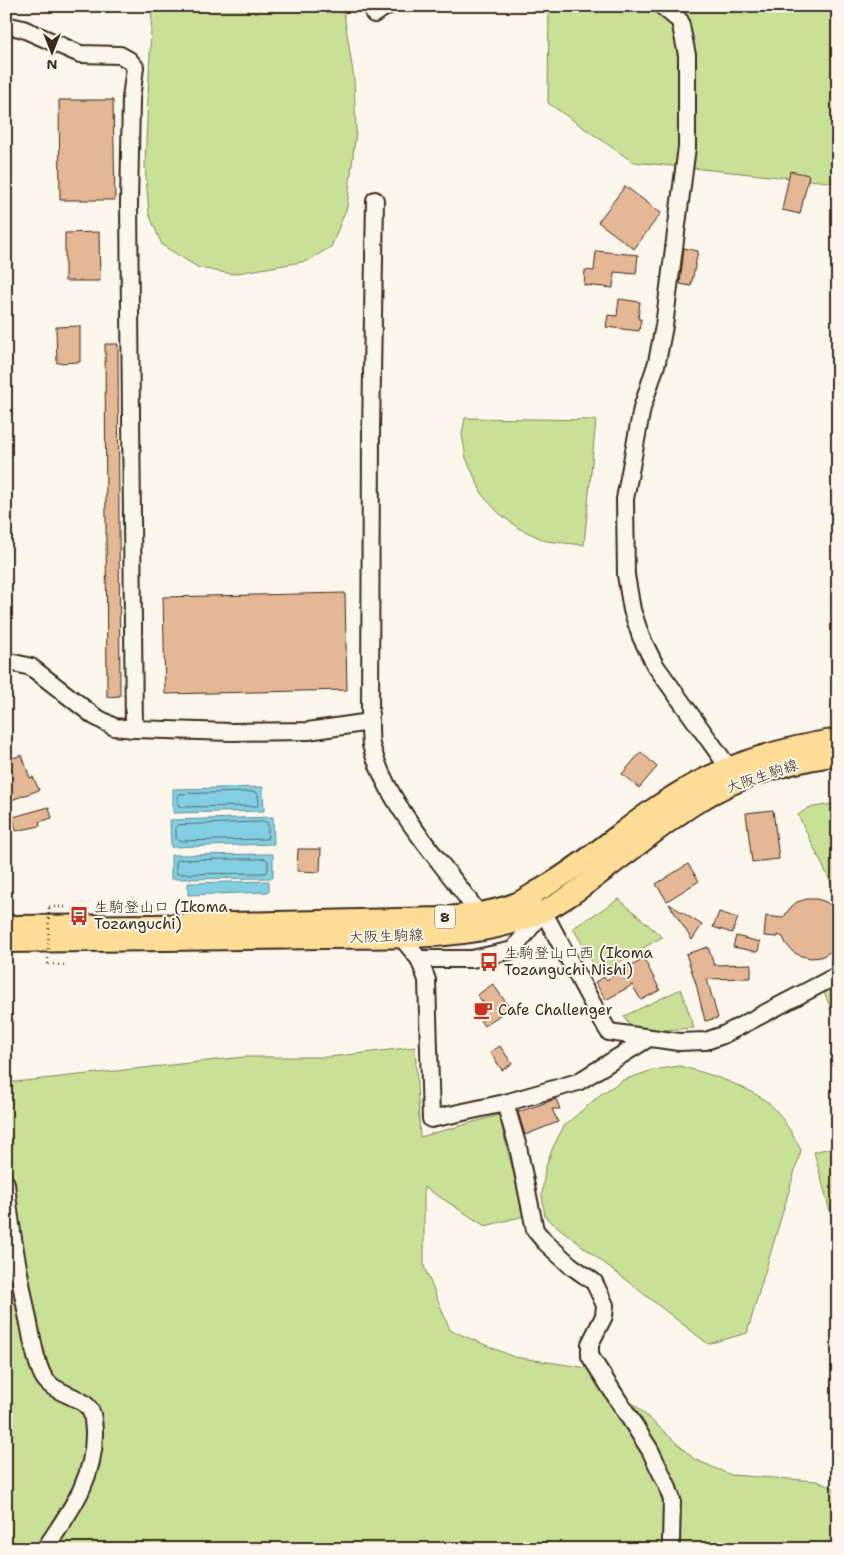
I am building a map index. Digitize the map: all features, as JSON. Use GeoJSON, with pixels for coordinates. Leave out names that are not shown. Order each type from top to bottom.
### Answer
{"type":"FeatureCollection","features":[{"type":"Feature","properties":{"kind":"main road","name":"大阪生駒線"},"geometry":{"type":"LineString","coordinates":[[6,926],[154,925],[439,918],[478,913],[517,903],[560,878],[644,816],[687,788],[729,768],[773,752],[838,739]]}},
{"type":"Feature","properties":{"kind":"main road","name":"大阪生駒線"},"geometry":{"type":"LineString","coordinates":[[6,942],[401,936],[487,931],[527,919],[582,887],[693,804],[737,782],[779,767],[838,755]]}},
{"type":"Feature","properties":{"kind":"street"},"geometry":{"type":"LineString","coordinates":[[662,6],[680,21],[687,55],[687,147],[664,326],[657,362],[642,408],[626,499],[626,575],[632,610],[641,637],[655,665],[729,768]]}},
{"type":"Feature","properties":{"kind":"street"},"geometry":{"type":"LineString","coordinates":[[6,25],[23,29],[80,54],[120,55],[129,60],[135,67],[131,99],[129,204],[134,729]]}},
{"type":"Feature","properties":{"kind":"street"},"geometry":{"type":"LineString","coordinates":[[376,200],[371,432],[371,743],[380,771],[395,801],[478,913]]}},
{"type":"Feature","properties":{"kind":"street"},"geometry":{"type":"LineString","coordinates":[[6,661],[31,667],[94,716],[114,726],[134,729],[232,732],[308,731],[370,722]]}},
{"type":"Feature","properties":{"kind":"street"},"geometry":{"type":"LineString","coordinates":[[420,959],[472,959],[513,950],[543,911],[598,1014],[610,1032],[679,1042],[706,1041],[723,1036],[838,975]]}},
{"type":"Feature","properties":{"kind":"street"},"geometry":{"type":"LineString","coordinates":[[401,936],[420,959],[427,980],[431,1119],[505,1103],[578,1082],[649,1038]]}},
{"type":"Feature","properties":{"kind":"street"},"geometry":{"type":"LineString","coordinates":[[505,1103],[518,1146],[535,1230],[570,1265],[594,1282],[605,1306],[604,1316],[590,1344],[590,1356],[650,1450],[667,1485],[672,1500],[671,1542]]}},
{"type":"Feature","properties":{"kind":"street"},"geometry":{"type":"LineString","coordinates":[[6,1183],[18,1267],[36,1359],[42,1375],[56,1389],[85,1404],[93,1414],[94,1446],[90,1470],[79,1497],[45,1549]]}},
{"type":"Feature","properties":{"kind":"path"},"geometry":{"type":"LineString","coordinates":[[65,907],[49,907],[48,964],[65,965]]}},
{"type":"Feature","properties":{"kind":"green space"},"geometry":{"type":"Polygon","coordinates":[[[152,6],[325,6],[344,14],[354,79],[356,131],[347,207],[331,247],[307,261],[232,274],[199,268],[162,245],[149,214],[145,166],[152,6]]]}},
{"type":"Feature","properties":{"kind":"green space"},"geometry":{"type":"Polygon","coordinates":[[[549,6],[838,6],[838,183],[633,162],[548,103],[549,6]]]}},
{"type":"Feature","properties":{"kind":"green space"},"geometry":{"type":"Polygon","coordinates":[[[465,418],[596,420],[584,545],[546,541],[518,528],[499,513],[483,496],[466,458],[462,434],[465,418]]]}},
{"type":"Feature","properties":{"kind":"green space"},"geometry":{"type":"Polygon","coordinates":[[[838,803],[838,897],[798,815],[808,808],[838,803]]]}},
{"type":"Feature","properties":{"kind":"green space"},"geometry":{"type":"Polygon","coordinates":[[[619,899],[662,937],[599,974],[573,928],[619,899]]]}},
{"type":"Feature","properties":{"kind":"green space"},"geometry":{"type":"Polygon","coordinates":[[[838,987],[838,1026],[824,992],[838,987]]]}},
{"type":"Feature","properties":{"kind":"green space"},"geometry":{"type":"Polygon","coordinates":[[[681,989],[694,1028],[634,1032],[624,1016],[681,989]]]}},
{"type":"Feature","properties":{"kind":"green space"},"geometry":{"type":"Polygon","coordinates":[[[415,1047],[420,1137],[499,1115],[524,1216],[485,1226],[424,1187],[424,1266],[450,1330],[514,1357],[588,1368],[636,1406],[694,1459],[731,1475],[817,1481],[838,1490],[838,1549],[6,1549],[6,1081],[15,1082],[244,1057],[329,1057],[415,1047]]]}},
{"type":"Feature","properties":{"kind":"green space"},"geometry":{"type":"Polygon","coordinates":[[[679,1066],[729,1082],[766,1101],[782,1118],[801,1150],[747,1333],[708,1344],[545,1217],[542,1195],[545,1169],[553,1147],[564,1126],[601,1094],[623,1080],[653,1070],[679,1066]]]}},
{"type":"Feature","properties":{"kind":"green space"},"geometry":{"type":"Polygon","coordinates":[[[838,1146],[838,1218],[832,1219],[814,1152],[838,1146]]]}},
{"type":"Feature","properties":{"kind":"water"},"geometry":{"type":"Polygon","coordinates":[[[263,787],[264,811],[173,813],[173,789],[263,787]]]}},
{"type":"Feature","properties":{"kind":"water"},"geometry":{"type":"Polygon","coordinates":[[[273,817],[274,844],[171,847],[170,820],[273,817]]]}},
{"type":"Feature","properties":{"kind":"water"},"geometry":{"type":"Polygon","coordinates":[[[273,854],[273,878],[171,879],[171,855],[273,854]]]}},
{"type":"Feature","properties":{"kind":"water"},"geometry":{"type":"Polygon","coordinates":[[[269,881],[269,892],[188,895],[188,883],[269,881]]]}},
{"type":"Feature","properties":{"kind":"building"},"geometry":{"type":"Polygon","coordinates":[[[59,100],[113,100],[115,200],[60,200],[59,100]]]}},
{"type":"Feature","properties":{"kind":"building"},"geometry":{"type":"Polygon","coordinates":[[[790,171],[809,175],[800,214],[782,210],[790,171]]]}},
{"type":"Feature","properties":{"kind":"building"},"geometry":{"type":"Polygon","coordinates":[[[625,186],[661,213],[634,249],[598,222],[625,186]]]}},
{"type":"Feature","properties":{"kind":"building"},"geometry":{"type":"Polygon","coordinates":[[[99,232],[100,281],[65,281],[65,233],[99,232]]]}},
{"type":"Feature","properties":{"kind":"building"},"geometry":{"type":"Polygon","coordinates":[[[684,248],[698,251],[691,286],[680,284],[684,248]]]}},
{"type":"Feature","properties":{"kind":"building"},"geometry":{"type":"Polygon","coordinates":[[[596,251],[638,255],[636,274],[614,272],[613,288],[584,285],[585,270],[594,271],[596,251]]]}},
{"type":"Feature","properties":{"kind":"building"},"geometry":{"type":"Polygon","coordinates":[[[619,299],[640,302],[638,319],[641,319],[639,331],[606,327],[608,315],[617,316],[619,299]]]}},
{"type":"Feature","properties":{"kind":"building"},"geometry":{"type":"Polygon","coordinates":[[[80,326],[80,362],[57,363],[56,327],[80,326]]]}},
{"type":"Feature","properties":{"kind":"building"},"geometry":{"type":"Polygon","coordinates":[[[105,344],[118,344],[120,696],[107,697],[105,344]]]}},
{"type":"Feature","properties":{"kind":"building"},"geometry":{"type":"Polygon","coordinates":[[[345,593],[347,690],[165,694],[163,597],[345,593]]]}},
{"type":"Feature","properties":{"kind":"building"},"geometry":{"type":"Polygon","coordinates":[[[641,752],[657,767],[639,788],[622,774],[641,752]]]}},
{"type":"Feature","properties":{"kind":"building"},"geometry":{"type":"Polygon","coordinates":[[[22,755],[30,778],[33,777],[39,790],[6,802],[6,760],[22,755]]]}},
{"type":"Feature","properties":{"kind":"building"},"geometry":{"type":"Polygon","coordinates":[[[49,807],[52,818],[39,822],[40,826],[16,831],[13,817],[49,807]]]}},
{"type":"Feature","properties":{"kind":"building"},"geometry":{"type":"Polygon","coordinates":[[[773,810],[779,859],[752,862],[746,813],[773,810]]]}},
{"type":"Feature","properties":{"kind":"building"},"geometry":{"type":"Polygon","coordinates":[[[298,849],[321,849],[320,872],[297,871],[298,849]]]}},
{"type":"Feature","properties":{"kind":"building"},"geometry":{"type":"Polygon","coordinates":[[[688,864],[699,881],[667,901],[656,884],[688,864]]]}},
{"type":"Feature","properties":{"kind":"building"},"geometry":{"type":"Polygon","coordinates":[[[817,899],[826,902],[838,914],[838,943],[830,952],[821,957],[801,956],[793,952],[783,937],[778,935],[778,937],[764,936],[766,916],[783,918],[797,902],[817,899]]]}},
{"type":"Feature","properties":{"kind":"building"},"geometry":{"type":"Polygon","coordinates":[[[669,904],[702,925],[692,940],[669,904]]]}},
{"type":"Feature","properties":{"kind":"building"},"geometry":{"type":"Polygon","coordinates":[[[719,912],[738,918],[732,933],[713,927],[719,912]]]}},
{"type":"Feature","properties":{"kind":"building"},"geometry":{"type":"Polygon","coordinates":[[[736,936],[760,942],[758,952],[733,947],[736,936]]]}},
{"type":"Feature","properties":{"kind":"building"},"geometry":{"type":"Polygon","coordinates":[[[708,947],[714,965],[751,964],[751,978],[707,979],[718,1018],[705,1021],[686,954],[708,947]]]}},
{"type":"Feature","properties":{"kind":"building"},"geometry":{"type":"Polygon","coordinates":[[[644,959],[660,990],[641,1000],[632,985],[606,1000],[595,982],[604,977],[606,980],[644,959]]]}},
{"type":"Feature","properties":{"kind":"building"},"geometry":{"type":"Polygon","coordinates":[[[493,984],[510,1008],[484,1026],[476,1014],[486,1006],[477,995],[493,984]]]}},
{"type":"Feature","properties":{"kind":"building"},"geometry":{"type":"Polygon","coordinates":[[[500,1046],[512,1064],[502,1070],[490,1052],[500,1046]]]}},
{"type":"Feature","properties":{"kind":"building"},"geometry":{"type":"Polygon","coordinates":[[[556,1099],[560,1109],[552,1109],[558,1122],[525,1135],[518,1112],[556,1099]]]}},
{"type":"Feature","properties":{"kind":"place","name":"生駒登山口 (Ikoma Tozanguchi)"},"geometry":{"type":"Point","coordinates":[79,916]}},
{"type":"Feature","properties":{"kind":"place","name":"生駒登山口西 (Ikoma Tozanguchi Nishi)"},"geometry":{"type":"Point","coordinates":[489,962]}},
{"type":"Feature","properties":{"kind":"place","name":"Cafe Challenger"},"geometry":{"type":"Point","coordinates":[483,1010]}}]}
